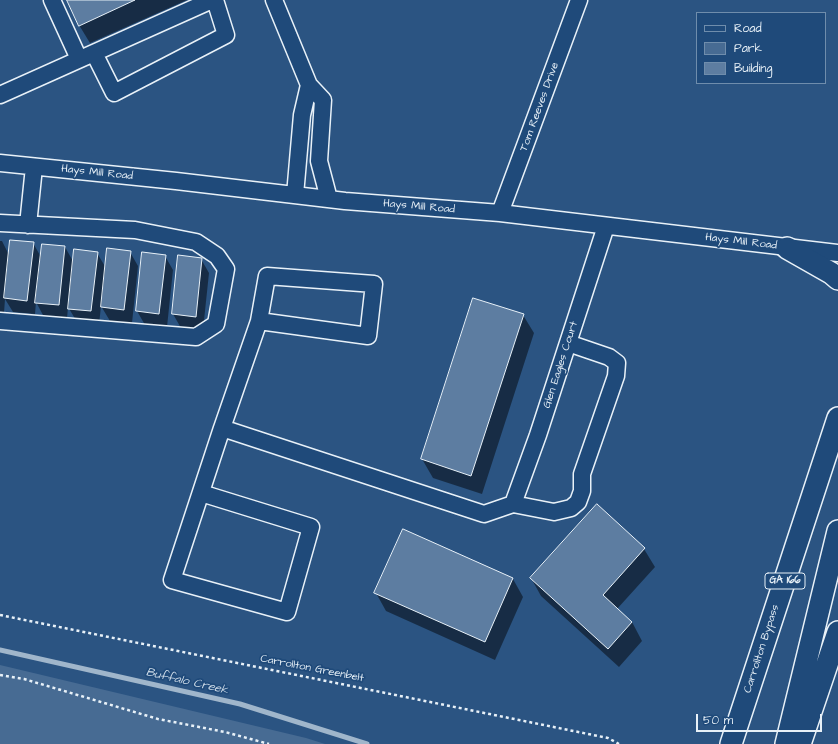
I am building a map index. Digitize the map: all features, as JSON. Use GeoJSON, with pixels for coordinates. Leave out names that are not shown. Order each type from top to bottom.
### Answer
{"type":"FeatureCollection","features":[{"type":"Feature","properties":{"kind":"main road"},"geometry":{"type":"LineString","coordinates":[[787,248],[831,273],[838,280]]}},
{"type":"Feature","properties":{"kind":"main road","name":"Carrollton Bypass"},"geometry":{"type":"LineString","coordinates":[[731,744],[838,418]]}},
{"type":"Feature","properties":{"kind":"main road"},"geometry":{"type":"LineString","coordinates":[[786,744],[838,531]]}},
{"type":"Feature","properties":{"kind":"main road"},"geometry":{"type":"LineString","coordinates":[[800,744],[838,632]]}},
{"type":"Feature","properties":{"kind":"street"},"geometry":{"type":"LineString","coordinates":[[52,0],[79,59]]}},
{"type":"Feature","properties":{"kind":"street"},"geometry":{"type":"LineString","coordinates":[[0,95],[212,0]]}},
{"type":"Feature","properties":{"kind":"street"},"geometry":{"type":"LineString","coordinates":[[94,53],[114,93],[226,36],[215,0]]}},
{"type":"Feature","properties":{"kind":"street"},"geometry":{"type":"LineString","coordinates":[[274,0],[309,84],[323,100],[319,161],[329,199]]}},
{"type":"Feature","properties":{"kind":"street","name":"Tom Reeves Drive"},"geometry":{"type":"LineString","coordinates":[[500,213],[580,0]]}},
{"type":"Feature","properties":{"kind":"street"},"geometry":{"type":"LineString","coordinates":[[295,195],[302,115],[309,84]]}},
{"type":"Feature","properties":{"kind":"street","name":"Hays Mill Road"},"geometry":{"type":"LineString","coordinates":[[0,163],[176,181],[329,199],[500,213],[838,253]]}},
{"type":"Feature","properties":{"kind":"street"},"geometry":{"type":"LineString","coordinates":[[28,224],[34,167]]}},
{"type":"Feature","properties":{"kind":"street"},"geometry":{"type":"LineString","coordinates":[[0,223],[135,230],[196,242],[217,256],[226,269],[216,324],[196,337],[0,321]]}},
{"type":"Feature","properties":{"kind":"street","name":"Glen Eagles Court"},"geometry":{"type":"LineString","coordinates":[[514,504],[606,226]]}},
{"type":"Feature","properties":{"kind":"street"},"geometry":{"type":"LineString","coordinates":[[201,493],[310,527],[287,612],[172,580],[222,428],[259,321],[267,276],[374,284],[368,336],[259,321]]}},
{"type":"Feature","properties":{"kind":"street"},"geometry":{"type":"LineString","coordinates":[[222,428],[484,514],[514,504],[554,512],[571,508],[578,502],[582,491],[582,474],[616,376],[617,363],[609,357],[568,343]]}},
{"type":"Feature","properties":{"kind":"path","name":"Carrollton Greenbelt"},"geometry":{"type":"LineString","coordinates":[[0,615],[608,738],[619,744]]}},
{"type":"Feature","properties":{"kind":"path"},"geometry":{"type":"LineString","coordinates":[[0,675],[24,679],[158,718],[225,732],[268,744]]}},
{"type":"Feature","properties":{"kind":"green space"},"geometry":{"type":"Polygon","coordinates":[[[0,665],[306,738],[325,744],[0,744],[0,665]]]}},
{"type":"Feature","properties":{"kind":"building"},"geometry":{"type":"Polygon","coordinates":[[[67,0],[135,0],[79,26],[67,0]]]}},
{"type":"Feature","properties":{"kind":"building"},"geometry":{"type":"Polygon","coordinates":[[[10,240],[34,242],[27,301],[4,298],[10,240]]]}},
{"type":"Feature","properties":{"kind":"building"},"geometry":{"type":"Polygon","coordinates":[[[42,244],[65,246],[59,305],[35,303],[42,244]]]}},
{"type":"Feature","properties":{"kind":"building"},"geometry":{"type":"Polygon","coordinates":[[[107,248],[131,251],[124,310],[101,307],[107,248]]]}},
{"type":"Feature","properties":{"kind":"building"},"geometry":{"type":"Polygon","coordinates":[[[74,249],[98,252],[91,311],[68,309],[74,249]]]}},
{"type":"Feature","properties":{"kind":"building"},"geometry":{"type":"Polygon","coordinates":[[[142,252],[166,255],[159,314],[136,311],[142,252]]]}},
{"type":"Feature","properties":{"kind":"building"},"geometry":{"type":"Polygon","coordinates":[[[178,255],[202,258],[196,317],[172,314],[178,255]]]}},
{"type":"Feature","properties":{"kind":"building"},"geometry":{"type":"Polygon","coordinates":[[[473,298],[524,314],[471,476],[421,459],[473,298]]]}},
{"type":"Feature","properties":{"kind":"building"},"geometry":{"type":"Polygon","coordinates":[[[597,504],[645,548],[603,595],[632,622],[608,649],[530,578],[597,504]]]}},
{"type":"Feature","properties":{"kind":"building"},"geometry":{"type":"Polygon","coordinates":[[[403,529],[513,578],[485,642],[374,593],[403,529]]]}},
{"type":"Feature","properties":{"kind":"waterway","name":"Buffalo Creek"},"geometry":{"type":"LineString","coordinates":[[0,650],[240,704],[367,744]]}}]}
